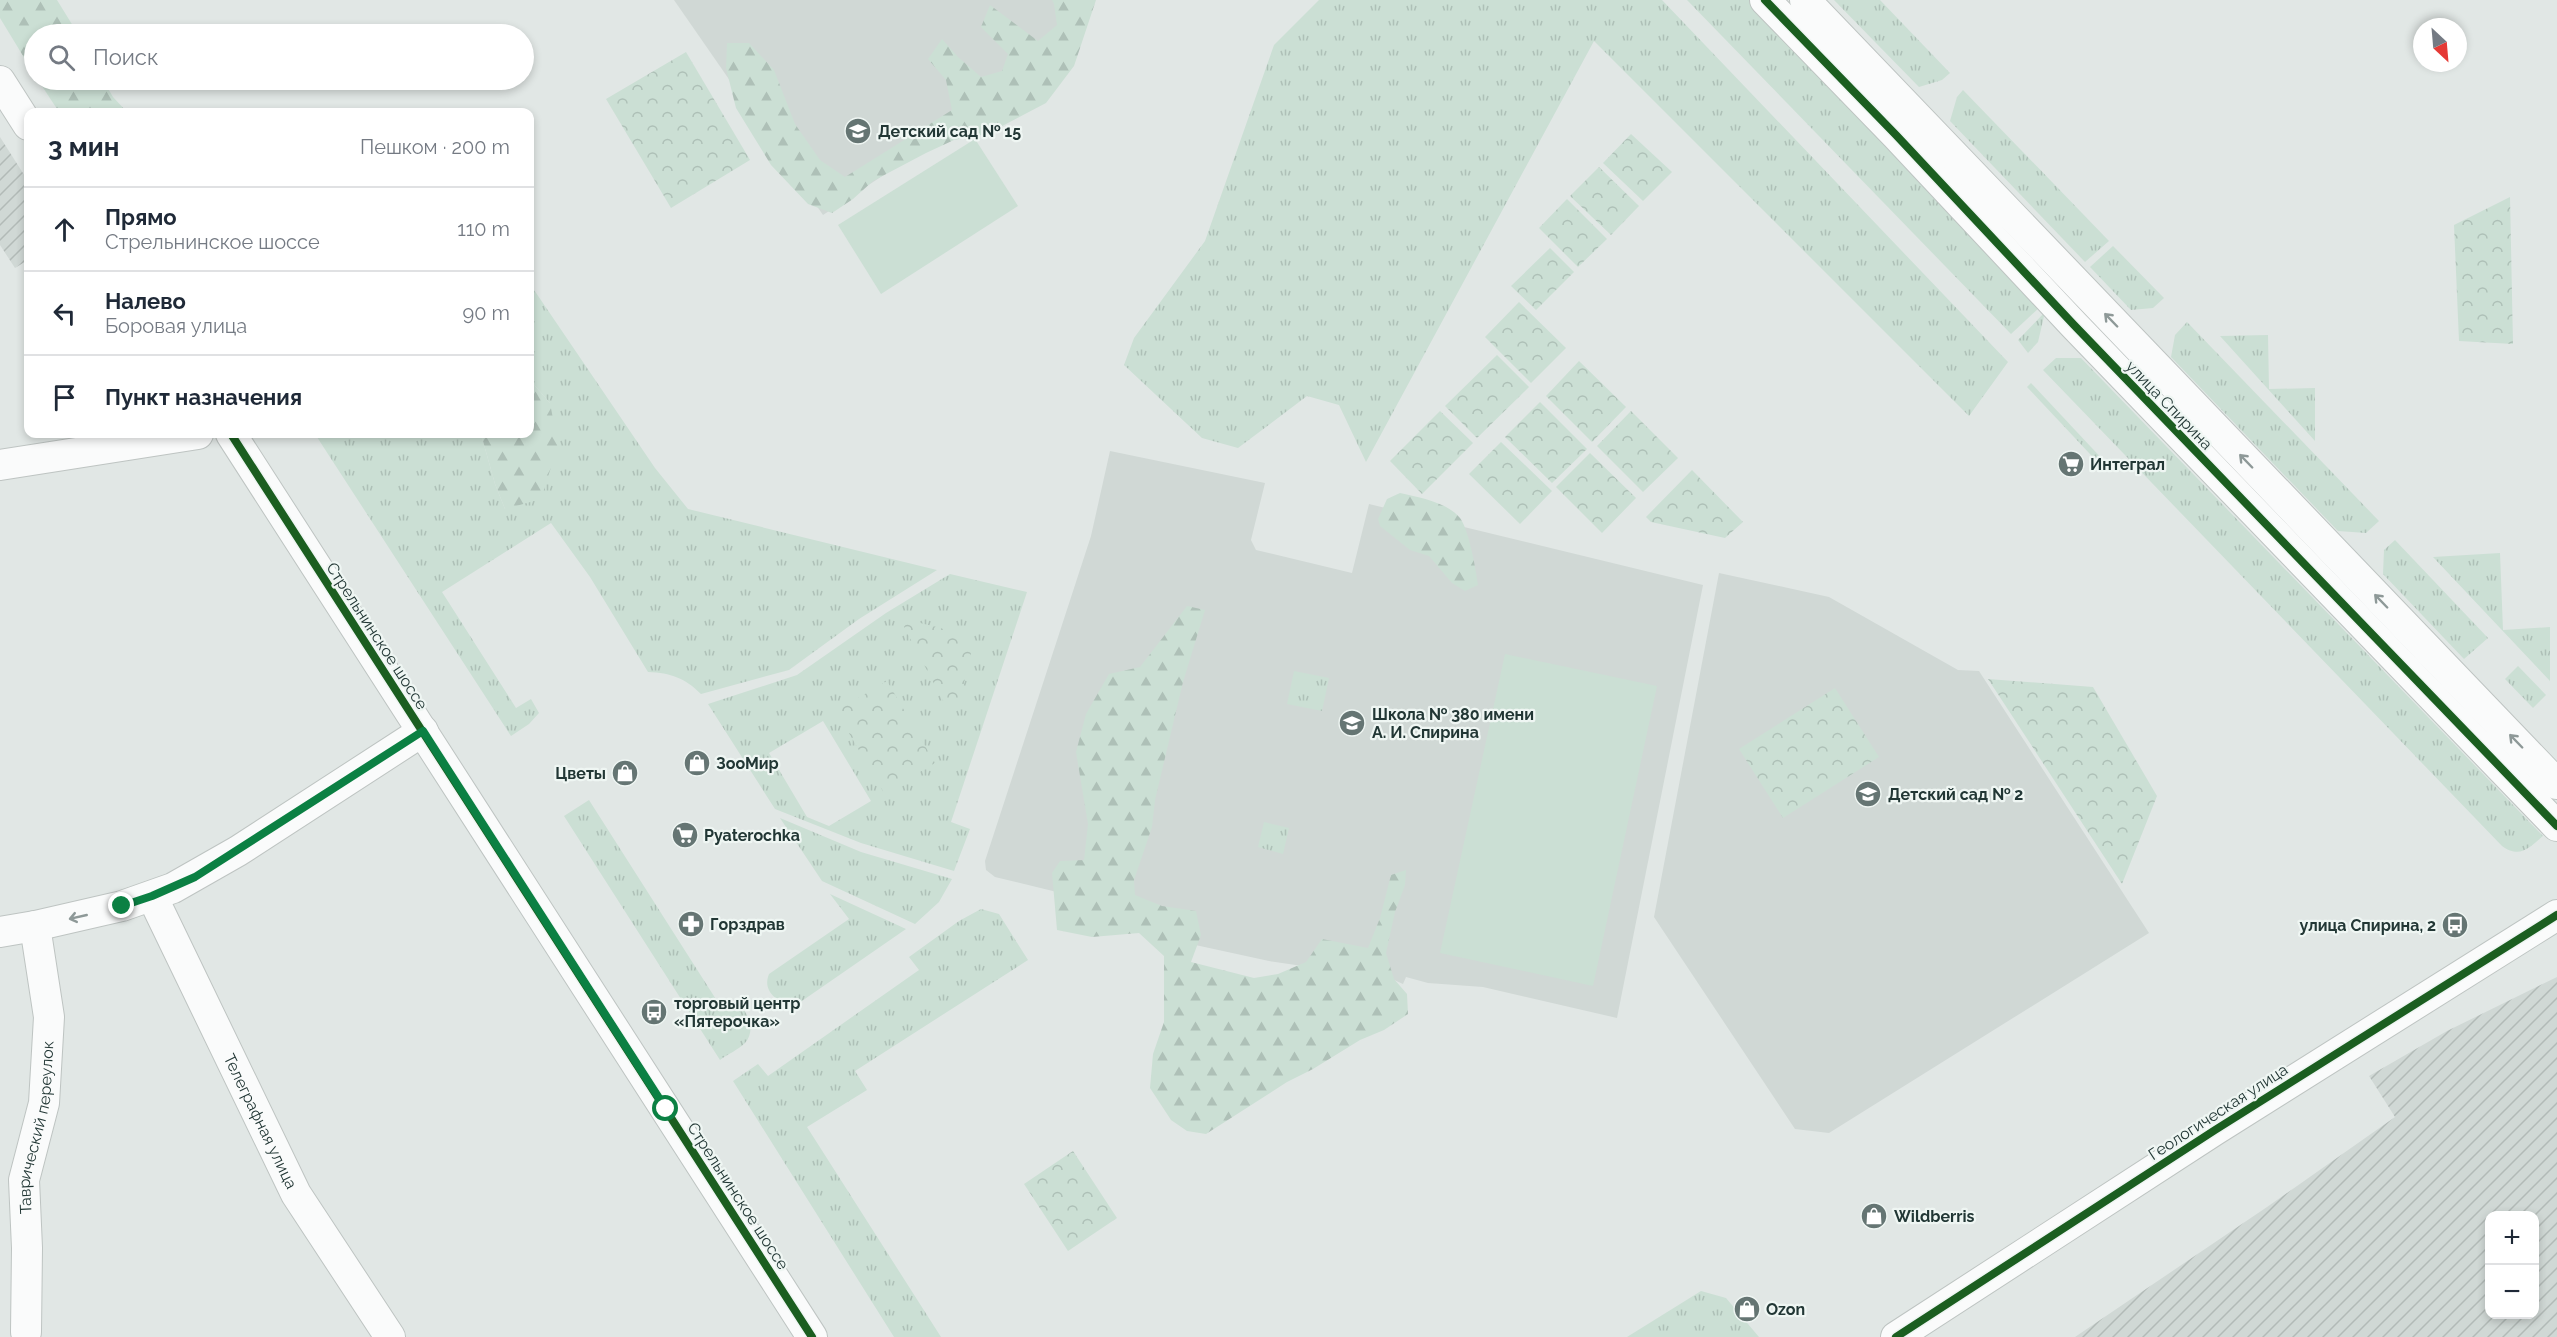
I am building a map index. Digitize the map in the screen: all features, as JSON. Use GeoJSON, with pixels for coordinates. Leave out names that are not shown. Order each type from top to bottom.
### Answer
{"type":"FeatureCollection","features":[{"type":"Feature","properties":{"kind":"street","name":"улица Спирина"},"geometry":{"type":"LineString","coordinates":[[1765,0],[2326,589],[2557,826]]}},
{"type":"Feature","properties":{"kind":"street","name":"улица Спирина"},"geometry":{"type":"LineString","coordinates":[[1804,0],[2557,784]]}},
{"type":"Feature","properties":{"kind":"street"},"geometry":{"type":"LineString","coordinates":[[0,81],[24,119]]}},
{"type":"Feature","properties":{"kind":"street"},"geometry":{"type":"LineString","coordinates":[[0,465],[172,438]]}},
{"type":"Feature","properties":{"kind":"street","name":"Стрельнинское шоссе"},"geometry":{"type":"LineString","coordinates":[[234,438],[812,1337]]}},
{"type":"Feature","properties":{"kind":"street"},"geometry":{"type":"LineString","coordinates":[[0,932],[122,906],[195,877],[423,731]]}},
{"type":"Feature","properties":{"kind":"street","name":"Телеграфная улица"},"geometry":{"type":"LineString","coordinates":[[152,896],[296,1194],[390,1337]]}},
{"type":"Feature","properties":{"kind":"street","name":"Геологическая улица"},"geometry":{"type":"LineString","coordinates":[[1896,1337],[2215,1130],[2557,915]]}},
{"type":"Feature","properties":{"kind":"street","name":"Таврический переулок"},"geometry":{"type":"LineString","coordinates":[[26,1332],[27,1248],[24,1180],[44,1103],[49,1017],[35,926]]}},
{"type":"Feature","properties":{"kind":"shaded area","name":"Детский сад № 15"},"geometry":{"type":"Polygon","coordinates":[[[674,0],[1086,0],[1078,47],[823,215],[674,0]]]}},
{"type":"Feature","properties":{"kind":"shaded area"},"geometry":{"type":"Polygon","coordinates":[[[0,137],[24,175],[24,262],[15,268],[0,245],[0,137]]]}},
{"type":"Feature","properties":{"kind":"shaded area","name":"Школа № 380 имени А. И. Спирина"},"geometry":{"type":"Polygon","coordinates":[[[1110,451],[1265,483],[1251,540],[1256,550],[1352,573],[1369,504],[1703,585],[1617,1018],[1483,987],[1428,983],[1406,977],[1403,984],[1392,979],[1269,961],[1062,916],[1065,894],[995,877],[986,870],[985,861],[1091,536],[1110,451]]]}},
{"type":"Feature","properties":{"kind":"shaded area","name":"Детский сад № 2"},"geometry":{"type":"Polygon","coordinates":[[[1719,573],[1829,597],[1958,670],[1979,671],[2149,933],[1829,1133],[1795,1129],[1654,917],[1719,573]]]}},
{"type":"Feature","properties":{"kind":"shaded area"},"geometry":{"type":"Polygon","coordinates":[[[2557,977],[2557,1337],[2075,1337],[2395,1117],[2369,1076],[2447,1031],[2557,977]]]}},
{"type":"Feature","properties":{"kind":"green space"},"geometry":{"type":"Polygon","coordinates":[[[0,0],[57,0],[72,24],[24,24],[24,58],[0,18],[0,0]]]}},
{"type":"Feature","properties":{"kind":"green space"},"geometry":{"type":"Polygon","coordinates":[[[1052,0],[1096,0],[1074,66],[1046,103],[987,134],[954,140],[926,153],[873,181],[853,199],[832,213],[808,204],[771,165],[736,108],[726,68],[727,43],[749,43],[774,70],[795,124],[820,160],[845,177],[952,110],[946,80],[928,59],[942,39],[981,77],[1002,71],[1008,54],[981,27],[990,5],[1038,41],[1057,25],[1052,0]]]}},
{"type":"Feature","properties":{"kind":"green space"},"geometry":{"type":"Polygon","coordinates":[[[1319,0],[1662,0],[2008,362],[1969,416],[1594,41],[1366,462],[1339,405],[1307,396],[1238,448],[1202,438],[1124,365],[1134,338],[1205,241],[1274,45],[1319,0]]]}},
{"type":"Feature","properties":{"kind":"green space"},"geometry":{"type":"Polygon","coordinates":[[[1687,0],[1750,0],[2041,306],[2011,334],[1687,0]]]}},
{"type":"Feature","properties":{"kind":"green space"},"geometry":{"type":"Polygon","coordinates":[[[1834,0],[1880,0],[1950,73],[1942,80],[1919,87],[1834,0]]]}},
{"type":"Feature","properties":{"kind":"green space"},"geometry":{"type":"Polygon","coordinates":[[[686,52],[750,160],[671,208],[606,99],[686,52]]]}},
{"type":"Feature","properties":{"kind":"green space"},"geometry":{"type":"Polygon","coordinates":[[[45,90],[109,90],[123,108],[56,108],[45,90]]]}},
{"type":"Feature","properties":{"kind":"green space"},"geometry":{"type":"Polygon","coordinates":[[[1963,90],[2109,241],[2085,262],[1950,121],[1957,97],[1963,90]]]}},
{"type":"Feature","properties":{"kind":"green space"},"geometry":{"type":"Polygon","coordinates":[[[1631,134],[1672,172],[1643,201],[1603,163],[1631,134]]]}},
{"type":"Feature","properties":{"kind":"green space"},"geometry":{"type":"Polygon","coordinates":[[[975,139],[1018,206],[881,294],[838,225],[975,139]]]}},
{"type":"Feature","properties":{"kind":"green space"},"geometry":{"type":"Polygon","coordinates":[[[1599,167],[1639,206],[1611,235],[1570,196],[1599,167]]]}},
{"type":"Feature","properties":{"kind":"green space"},"geometry":{"type":"Polygon","coordinates":[[[2510,197],[2513,344],[2459,341],[2454,225],[2510,197]]]}},
{"type":"Feature","properties":{"kind":"green space"},"geometry":{"type":"Polygon","coordinates":[[[1567,199],[1607,239],[1578,267],[1539,228],[1567,199]]]}},
{"type":"Feature","properties":{"kind":"green space"},"geometry":{"type":"Polygon","coordinates":[[[2113,246],[2164,298],[2153,308],[2131,310],[2090,267],[2113,246]]]}},
{"type":"Feature","properties":{"kind":"green space"},"geometry":{"type":"Polygon","coordinates":[[[1550,248],[1574,272],[1536,310],[1511,286],[1550,248]]]}},
{"type":"Feature","properties":{"kind":"green space"},"geometry":{"type":"Polygon","coordinates":[[[534,290],[655,468],[688,509],[937,570],[859,619],[789,670],[701,694],[677,677],[648,672],[590,577],[551,523],[442,592],[516,708],[531,699],[539,713],[529,724],[511,736],[318,438],[482,438],[495,484],[505,509],[550,403],[534,385],[534,290]]]}},
{"type":"Feature","properties":{"kind":"green space"},"geometry":{"type":"Polygon","coordinates":[[[1519,302],[1566,348],[1531,383],[1485,337],[1519,302]]]}},
{"type":"Feature","properties":{"kind":"green space"},"geometry":{"type":"Polygon","coordinates":[[[2045,312],[2038,342],[2028,353],[2018,340],[2045,312]]]}},
{"type":"Feature","properties":{"kind":"green space"},"geometry":{"type":"Polygon","coordinates":[[[2187,322],[2379,521],[2366,533],[2338,531],[2171,357],[2175,335],[2187,322]]]}},
{"type":"Feature","properties":{"kind":"green space"},"geometry":{"type":"Polygon","coordinates":[[[2268,335],[2269,389],[2315,388],[2315,441],[2220,336],[2268,335]]]}},
{"type":"Feature","properties":{"kind":"green space"},"geometry":{"type":"Polygon","coordinates":[[[1497,355],[1529,387],[1477,438],[1445,406],[1497,355]]]}},
{"type":"Feature","properties":{"kind":"green space"},"geometry":{"type":"Polygon","coordinates":[[[2056,358],[2081,358],[2543,836],[2529,848],[2519,852],[2502,846],[2043,370],[2056,358]]]}},
{"type":"Feature","properties":{"kind":"green space"},"geometry":{"type":"Polygon","coordinates":[[[1579,361],[1626,407],[1592,442],[1546,396],[1579,361]]]}},
{"type":"Feature","properties":{"kind":"green space"},"geometry":{"type":"Polygon","coordinates":[[[2031,383],[2106,463],[2104,469],[2027,387],[2031,383]]]}},
{"type":"Feature","properties":{"kind":"green space"},"geometry":{"type":"Polygon","coordinates":[[[534,385],[550,403],[558,445],[541,499],[505,509],[495,484],[482,438],[534,438],[534,385]]]}},
{"type":"Feature","properties":{"kind":"green space"},"geometry":{"type":"Polygon","coordinates":[[[1540,402],[1587,449],[1552,483],[1505,437],[1540,402]]]}},
{"type":"Feature","properties":{"kind":"green space"},"geometry":{"type":"Polygon","coordinates":[[[1440,411],[1473,443],[1422,494],[1390,461],[1440,411]]]}},
{"type":"Feature","properties":{"kind":"green space"},"geometry":{"type":"Polygon","coordinates":[[[1631,411],[1678,458],[1643,492],[1597,446],[1631,411]]]}},
{"type":"Feature","properties":{"kind":"green space"},"geometry":{"type":"Polygon","coordinates":[[[1501,442],[1552,491],[1520,524],[1469,474],[1501,442]]]}},
{"type":"Feature","properties":{"kind":"green space"},"geometry":{"type":"Polygon","coordinates":[[[1590,453],[1636,498],[1602,533],[1556,487],[1590,453]]]}},
{"type":"Feature","properties":{"kind":"green space"},"geometry":{"type":"Polygon","coordinates":[[[1692,470],[1743,522],[1725,538],[1651,522],[1646,517],[1692,470]]]}},
{"type":"Feature","properties":{"kind":"green space"},"geometry":{"type":"Polygon","coordinates":[[[1400,493],[1440,504],[1460,518],[1469,541],[1478,585],[1465,591],[1452,583],[1429,556],[1410,550],[1380,526],[1378,519],[1387,499],[1400,493]]]}},
{"type":"Feature","properties":{"kind":"green space"},"geometry":{"type":"Polygon","coordinates":[[[2395,540],[2488,638],[2464,659],[2383,574],[2384,550],[2395,540]]]}},
{"type":"Feature","properties":{"kind":"green space"},"geometry":{"type":"Polygon","coordinates":[[[2500,553],[2503,630],[2550,627],[2550,681],[2433,557],[2500,553]]]}},
{"type":"Feature","properties":{"kind":"green space"},"geometry":{"type":"Polygon","coordinates":[[[950,574],[1027,592],[951,822],[970,829],[954,871],[861,843],[775,809],[708,704],[797,675],[886,613],[950,574]],[[823,721],[769,753],[807,817],[829,826],[871,801],[823,721]]]}},
{"type":"Feature","properties":{"kind":"green space"},"geometry":{"type":"Polygon","coordinates":[[[1187,606],[1205,610],[1183,682],[1155,800],[1152,827],[1134,880],[1135,895],[1162,906],[1196,911],[1201,935],[1191,962],[1254,978],[1278,974],[1306,962],[1322,939],[1368,948],[1380,918],[1391,875],[1406,870],[1405,885],[1395,912],[1386,953],[1394,979],[1407,994],[1408,1014],[1384,1030],[1360,1040],[1287,1082],[1206,1134],[1187,1131],[1171,1120],[1150,1088],[1153,1054],[1164,1022],[1164,956],[1139,933],[1092,937],[1057,930],[1052,873],[1060,861],[1084,860],[1088,824],[1076,752],[1086,714],[1109,674],[1140,667],[1187,606]]]}},
{"type":"Feature","properties":{"kind":"green space"},"geometry":{"type":"Polygon","coordinates":[[[908,620],[938,627],[958,635],[970,648],[971,657],[957,709],[948,710],[904,627],[908,620]]]}},
{"type":"Feature","properties":{"kind":"green space"},"geometry":{"type":"Polygon","coordinates":[[[1505,654],[1657,686],[1593,986],[1440,953],[1505,654]]]}},
{"type":"Feature","properties":{"kind":"green space"},"geometry":{"type":"Polygon","coordinates":[[[2518,666],[2546,695],[2533,708],[2505,679],[2518,666]]]}},
{"type":"Feature","properties":{"kind":"green space"},"geometry":{"type":"Polygon","coordinates":[[[1294,671],[1329,678],[1322,711],[1287,704],[1294,671]]]}},
{"type":"Feature","properties":{"kind":"green space"},"geometry":{"type":"Polygon","coordinates":[[[1988,679],[2093,687],[2157,796],[2122,884],[1988,679]]]}},
{"type":"Feature","properties":{"kind":"green space"},"geometry":{"type":"Polygon","coordinates":[[[887,681],[935,763],[884,793],[836,711],[887,681]]]}},
{"type":"Feature","properties":{"kind":"green space"},"geometry":{"type":"Polygon","coordinates":[[[1835,688],[1879,757],[1783,818],[1739,749],[1835,688]]]}},
{"type":"Feature","properties":{"kind":"green space"},"geometry":{"type":"Polygon","coordinates":[[[589,800],[719,1004],[737,1003],[748,1016],[750,1033],[745,1043],[720,1060],[564,816],[589,800]]]}},
{"type":"Feature","properties":{"kind":"green space"},"geometry":{"type":"Polygon","coordinates":[[[780,818],[861,852],[952,879],[939,902],[915,924],[822,881],[780,818]]]}},
{"type":"Feature","properties":{"kind":"green space"},"geometry":{"type":"Polygon","coordinates":[[[1264,822],[1289,828],[1283,854],[1258,847],[1264,822]]]}},
{"type":"Feature","properties":{"kind":"green space"},"geometry":{"type":"Polygon","coordinates":[[[830,894],[906,929],[799,1003],[785,1005],[773,996],[768,988],[769,974],[849,919],[830,894]]]}},
{"type":"Feature","properties":{"kind":"green space"},"geometry":{"type":"Polygon","coordinates":[[[981,909],[999,914],[1028,960],[855,1071],[867,1090],[807,1127],[941,1337],[894,1337],[733,1081],[758,1064],[768,1076],[919,970],[909,957],[959,921],[981,909]]]}},
{"type":"Feature","properties":{"kind":"green space"},"geometry":{"type":"Polygon","coordinates":[[[1073,1151],[1117,1218],[1068,1251],[1024,1184],[1073,1151]]]}},
{"type":"Feature","properties":{"kind":"green space"},"geometry":{"type":"Polygon","coordinates":[[[1701,1291],[1726,1298],[1759,1337],[1627,1337],[1701,1291]]]}},
{"type":"Feature","properties":{"kind":"cycle path"},"geometry":{"type":"LineString","coordinates":[[1765,0],[1896,135],[2074,325],[2557,826]]}},
{"type":"Feature","properties":{"kind":"cycle path"},"geometry":{"type":"LineString","coordinates":[[234,438],[812,1337]]}},
{"type":"Feature","properties":{"kind":"cycle path"},"geometry":{"type":"LineString","coordinates":[[1896,1337],[2215,1130],[2557,915]]}},
{"type":"Feature","properties":{"kind":"place","name":"Детский сад № 15"},"geometry":{"type":"Point","coordinates":[858,131]}},
{"type":"Feature","properties":{"kind":"place","name":"Интеграл"},"geometry":{"type":"Point","coordinates":[2071,464]}},
{"type":"Feature","properties":{"kind":"place","name":"Школа № 380 имени А. И. Спирина"},"geometry":{"type":"Point","coordinates":[1352,723]}},
{"type":"Feature","properties":{"kind":"place","name":"ЗооМир"},"geometry":{"type":"Point","coordinates":[697,763]}},
{"type":"Feature","properties":{"kind":"place","name":"Цветы"},"geometry":{"type":"Point","coordinates":[625,773]}},
{"type":"Feature","properties":{"kind":"place","name":"Детский сад № 2"},"geometry":{"type":"Point","coordinates":[1868,794]}},
{"type":"Feature","properties":{"kind":"place","name":"Pyaterochka"},"geometry":{"type":"Point","coordinates":[685,835]}},
{"type":"Feature","properties":{"kind":"place","name":"Горздрав"},"geometry":{"type":"Point","coordinates":[691,924]}},
{"type":"Feature","properties":{"kind":"place","name":"улица Спирина, 2"},"geometry":{"type":"Point","coordinates":[2455,925]}},
{"type":"Feature","properties":{"kind":"place","name":"торговый центр «Пятерочка»"},"geometry":{"type":"Point","coordinates":[654,1012]}},
{"type":"Feature","properties":{"kind":"place","name":"Wildberris"},"geometry":{"type":"Point","coordinates":[1874,1216]}},
{"type":"Feature","properties":{"kind":"place","name":"Ozon"},"geometry":{"type":"Point","coordinates":[1747,1309]}},
{"type":"Feature","properties":{"kind":"route"},"geometry":{"type":"LineString","coordinates":[[122,906],[195,877],[423,731],[666,1109]]}}]}
